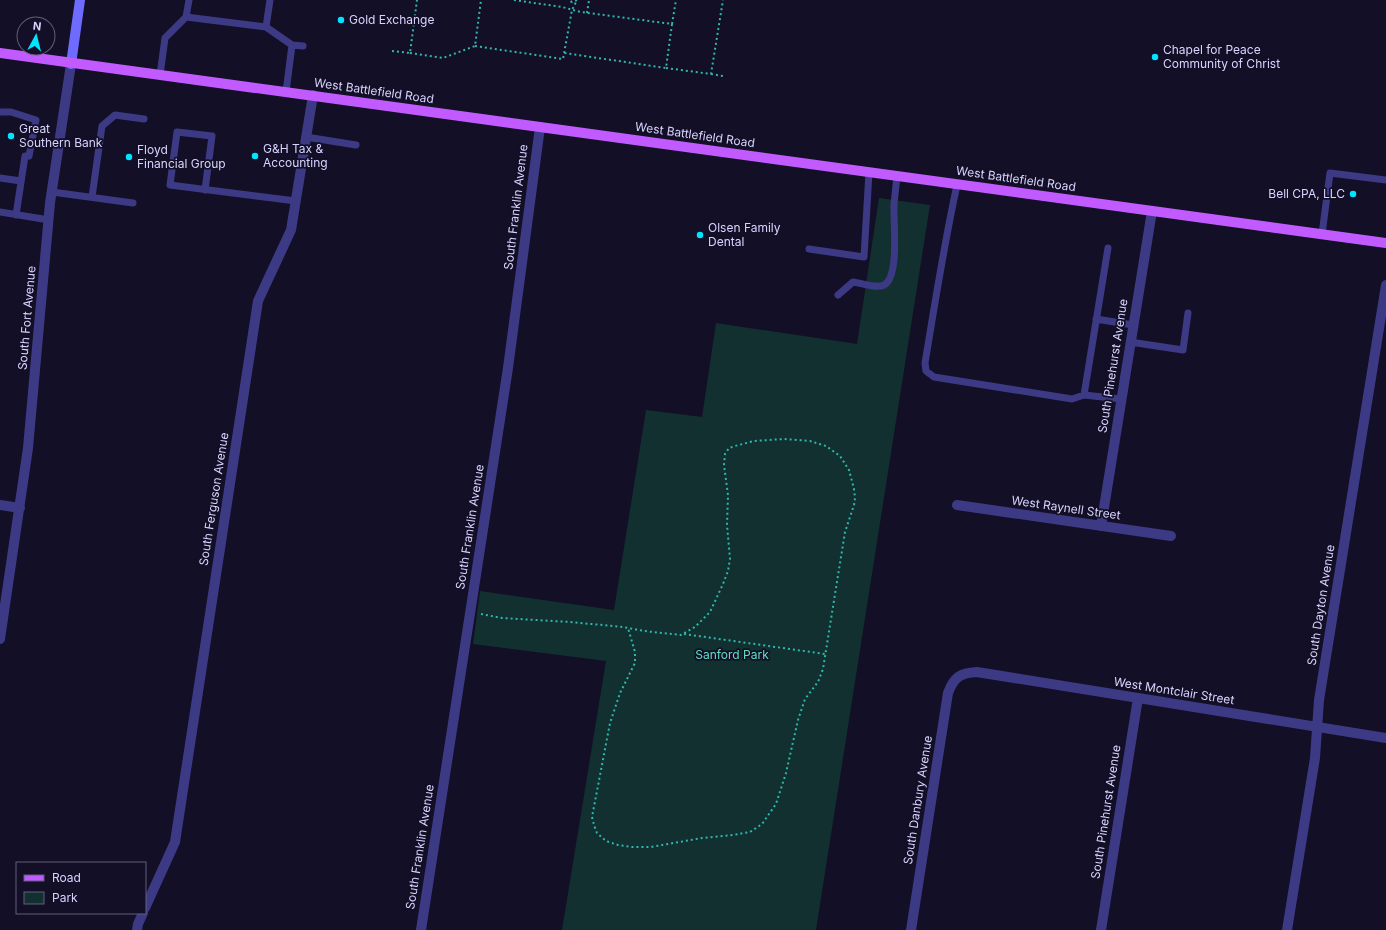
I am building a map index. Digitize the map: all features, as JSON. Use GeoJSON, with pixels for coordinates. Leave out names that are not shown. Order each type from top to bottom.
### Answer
{"type":"FeatureCollection","features":[{"type":"Feature","properties":{"kind":"main road","name":"West Battlefield Road"},"geometry":{"type":"LineString","coordinates":[[0,53],[71,64],[313,95],[1386,243]]}},
{"type":"Feature","properties":{"kind":"street","name":"South Fort Avenue"},"geometry":{"type":"LineString","coordinates":[[0,639],[28,448],[52,192],[80,0]]}},
{"type":"Feature","properties":{"kind":"street","name":"South Ferguson Avenue"},"geometry":{"type":"LineString","coordinates":[[146,906],[175,842],[258,301],[291,230],[313,95]]}},
{"type":"Feature","properties":{"kind":"street","name":"South Franklin Avenue"},"geometry":{"type":"LineString","coordinates":[[421,930],[508,368],[540,127]]}},
{"type":"Feature","properties":{"kind":"street","name":"South Pinehurst Avenue"},"geometry":{"type":"LineString","coordinates":[[1101,526],[1152,211]]}},
{"type":"Feature","properties":{"kind":"street","name":"South Dayton Avenue"},"geometry":{"type":"LineString","coordinates":[[1287,930],[1315,758],[1319,700],[1386,285]]}},
{"type":"Feature","properties":{"kind":"street"},"geometry":{"type":"LineString","coordinates":[[0,505],[20,508]]}},
{"type":"Feature","properties":{"kind":"street","name":"West Raynell Street"},"geometry":{"type":"LineString","coordinates":[[957,506],[1171,536]]}},
{"type":"Feature","properties":{"kind":"street","name":"West Montclair Street"},"geometry":{"type":"LineString","coordinates":[[958,676],[976,672],[1386,738]]}},
{"type":"Feature","properties":{"kind":"street","name":"South Danbury Avenue"},"geometry":{"type":"LineString","coordinates":[[911,930],[948,693],[952,683],[958,676]]}},
{"type":"Feature","properties":{"kind":"street","name":"South Pinehurst Avenue"},"geometry":{"type":"LineString","coordinates":[[1101,930],[1138,698]]}},
{"type":"Feature","properties":{"kind":"street"},"geometry":{"type":"LineString","coordinates":[[137,930],[143,914]]}},
{"type":"Feature","properties":{"kind":"lane"},"geometry":{"type":"LineString","coordinates":[[160,75],[165,38],[186,17],[188,0]]}},
{"type":"Feature","properties":{"kind":"lane"},"geometry":{"type":"LineString","coordinates":[[266,27],[270,0]]}},
{"type":"Feature","properties":{"kind":"lane"},"geometry":{"type":"LineString","coordinates":[[186,17],[266,27],[292,45],[303,46]]}},
{"type":"Feature","properties":{"kind":"lane"},"geometry":{"type":"LineString","coordinates":[[286,92],[292,45]]}},
{"type":"Feature","properties":{"kind":"lane"},"geometry":{"type":"LineString","coordinates":[[0,112],[11,112],[36,120],[29,156],[25,156],[16,215]]}},
{"type":"Feature","properties":{"kind":"lane"},"geometry":{"type":"LineString","coordinates":[[92,197],[102,126],[115,115],[144,119]]}},
{"type":"Feature","properties":{"kind":"lane"},"geometry":{"type":"LineString","coordinates":[[206,190],[212,136],[177,132],[170,185],[206,190],[296,201]]}},
{"type":"Feature","properties":{"kind":"lane"},"geometry":{"type":"LineString","coordinates":[[306,137],[356,145]]}},
{"type":"Feature","properties":{"kind":"lane"},"geometry":{"type":"LineString","coordinates":[[809,248],[864,257],[869,172]]}},
{"type":"Feature","properties":{"kind":"lane"},"geometry":{"type":"LineString","coordinates":[[1322,234],[1330,173],[1386,180]]}},
{"type":"Feature","properties":{"kind":"lane"},"geometry":{"type":"LineString","coordinates":[[838,295],[854,282],[878,286],[887,283],[891,276],[895,250],[894,205],[897,176]]}},
{"type":"Feature","properties":{"kind":"lane"},"geometry":{"type":"LineString","coordinates":[[0,178],[21,181]]}},
{"type":"Feature","properties":{"kind":"lane"},"geometry":{"type":"LineString","coordinates":[[958,184],[945,240],[925,363],[926,372],[934,377],[1072,399],[1084,395],[1121,398]]}},
{"type":"Feature","properties":{"kind":"lane"},"geometry":{"type":"LineString","coordinates":[[52,192],[133,203]]}},
{"type":"Feature","properties":{"kind":"lane"},"geometry":{"type":"LineString","coordinates":[[0,212],[49,220]]}},
{"type":"Feature","properties":{"kind":"lane"},"geometry":{"type":"LineString","coordinates":[[1084,395],[1108,248]]}},
{"type":"Feature","properties":{"kind":"lane"},"geometry":{"type":"LineString","coordinates":[[1130,342],[1183,350],[1188,313]]}},
{"type":"Feature","properties":{"kind":"lane"},"geometry":{"type":"LineString","coordinates":[[1096,319],[1133,326]]}},
{"type":"Feature","properties":{"kind":"path"},"geometry":{"type":"LineString","coordinates":[[410,53],[418,0]]}},
{"type":"Feature","properties":{"kind":"path"},"geometry":{"type":"LineString","coordinates":[[475,46],[481,0]]}},
{"type":"Feature","properties":{"kind":"path"},"geometry":{"type":"LineString","coordinates":[[514,0],[562,6],[587,13],[672,24]]}},
{"type":"Feature","properties":{"kind":"path"},"geometry":{"type":"LineString","coordinates":[[392,51],[443,58],[475,46],[563,59],[572,10],[577,0],[572,2],[568,0]]}},
{"type":"Feature","properties":{"kind":"path"},"geometry":{"type":"LineString","coordinates":[[587,13],[589,0]]}},
{"type":"Feature","properties":{"kind":"path"},"geometry":{"type":"LineString","coordinates":[[666,68],[676,0]]}},
{"type":"Feature","properties":{"kind":"path"},"geometry":{"type":"LineString","coordinates":[[711,74],[722,0]]}},
{"type":"Feature","properties":{"kind":"path"},"geometry":{"type":"LineString","coordinates":[[564,53],[724,76]]}},
{"type":"Feature","properties":{"kind":"path"},"geometry":{"type":"LineString","coordinates":[[628,628],[635,652],[635,663],[620,693],[610,722],[592,817],[597,833],[606,841],[618,845],[651,847],[702,838],[750,832],[762,824],[776,804],[786,773],[798,720],[805,699],[818,682],[823,669],[845,532],[855,498],[849,470],[843,459],[826,446],[810,441],[784,439],[754,441],[729,448],[725,454],[724,465],[728,502],[727,525],[730,559],[728,571],[710,612],[695,627],[682,634]]}},
{"type":"Feature","properties":{"kind":"path"},"geometry":{"type":"LineString","coordinates":[[470,612],[502,618],[570,622],[628,628],[664,634],[682,634],[825,654]]}},
{"type":"Feature","properties":{"kind":"green space","name":"Sanford Park"},"geometry":{"type":"Polygon","coordinates":[[[879,198],[930,205],[816,930],[562,930],[606,661],[473,644],[480,591],[614,610],[646,410],[702,417],[716,323],[857,344],[879,198]]]}},
{"type":"Feature","properties":{"kind":"place","name":"Gold Exchange"},"geometry":{"type":"Point","coordinates":[341,20]}},
{"type":"Feature","properties":{"kind":"place","name":"Chapel for Peace Community of Christ"},"geometry":{"type":"Point","coordinates":[1155,57]}},
{"type":"Feature","properties":{"kind":"place","name":"Great Southern Bank"},"geometry":{"type":"Point","coordinates":[11,136]}},
{"type":"Feature","properties":{"kind":"place","name":"G&H Tax & Accounting"},"geometry":{"type":"Point","coordinates":[255,156]}},
{"type":"Feature","properties":{"kind":"place","name":"Floyd Financial Group"},"geometry":{"type":"Point","coordinates":[129,157]}},
{"type":"Feature","properties":{"kind":"place","name":"Bell CPA, LLC"},"geometry":{"type":"Point","coordinates":[1353,194]}},
{"type":"Feature","properties":{"kind":"place","name":"Olsen Family Dental"},"geometry":{"type":"Point","coordinates":[700,235]}}]}
